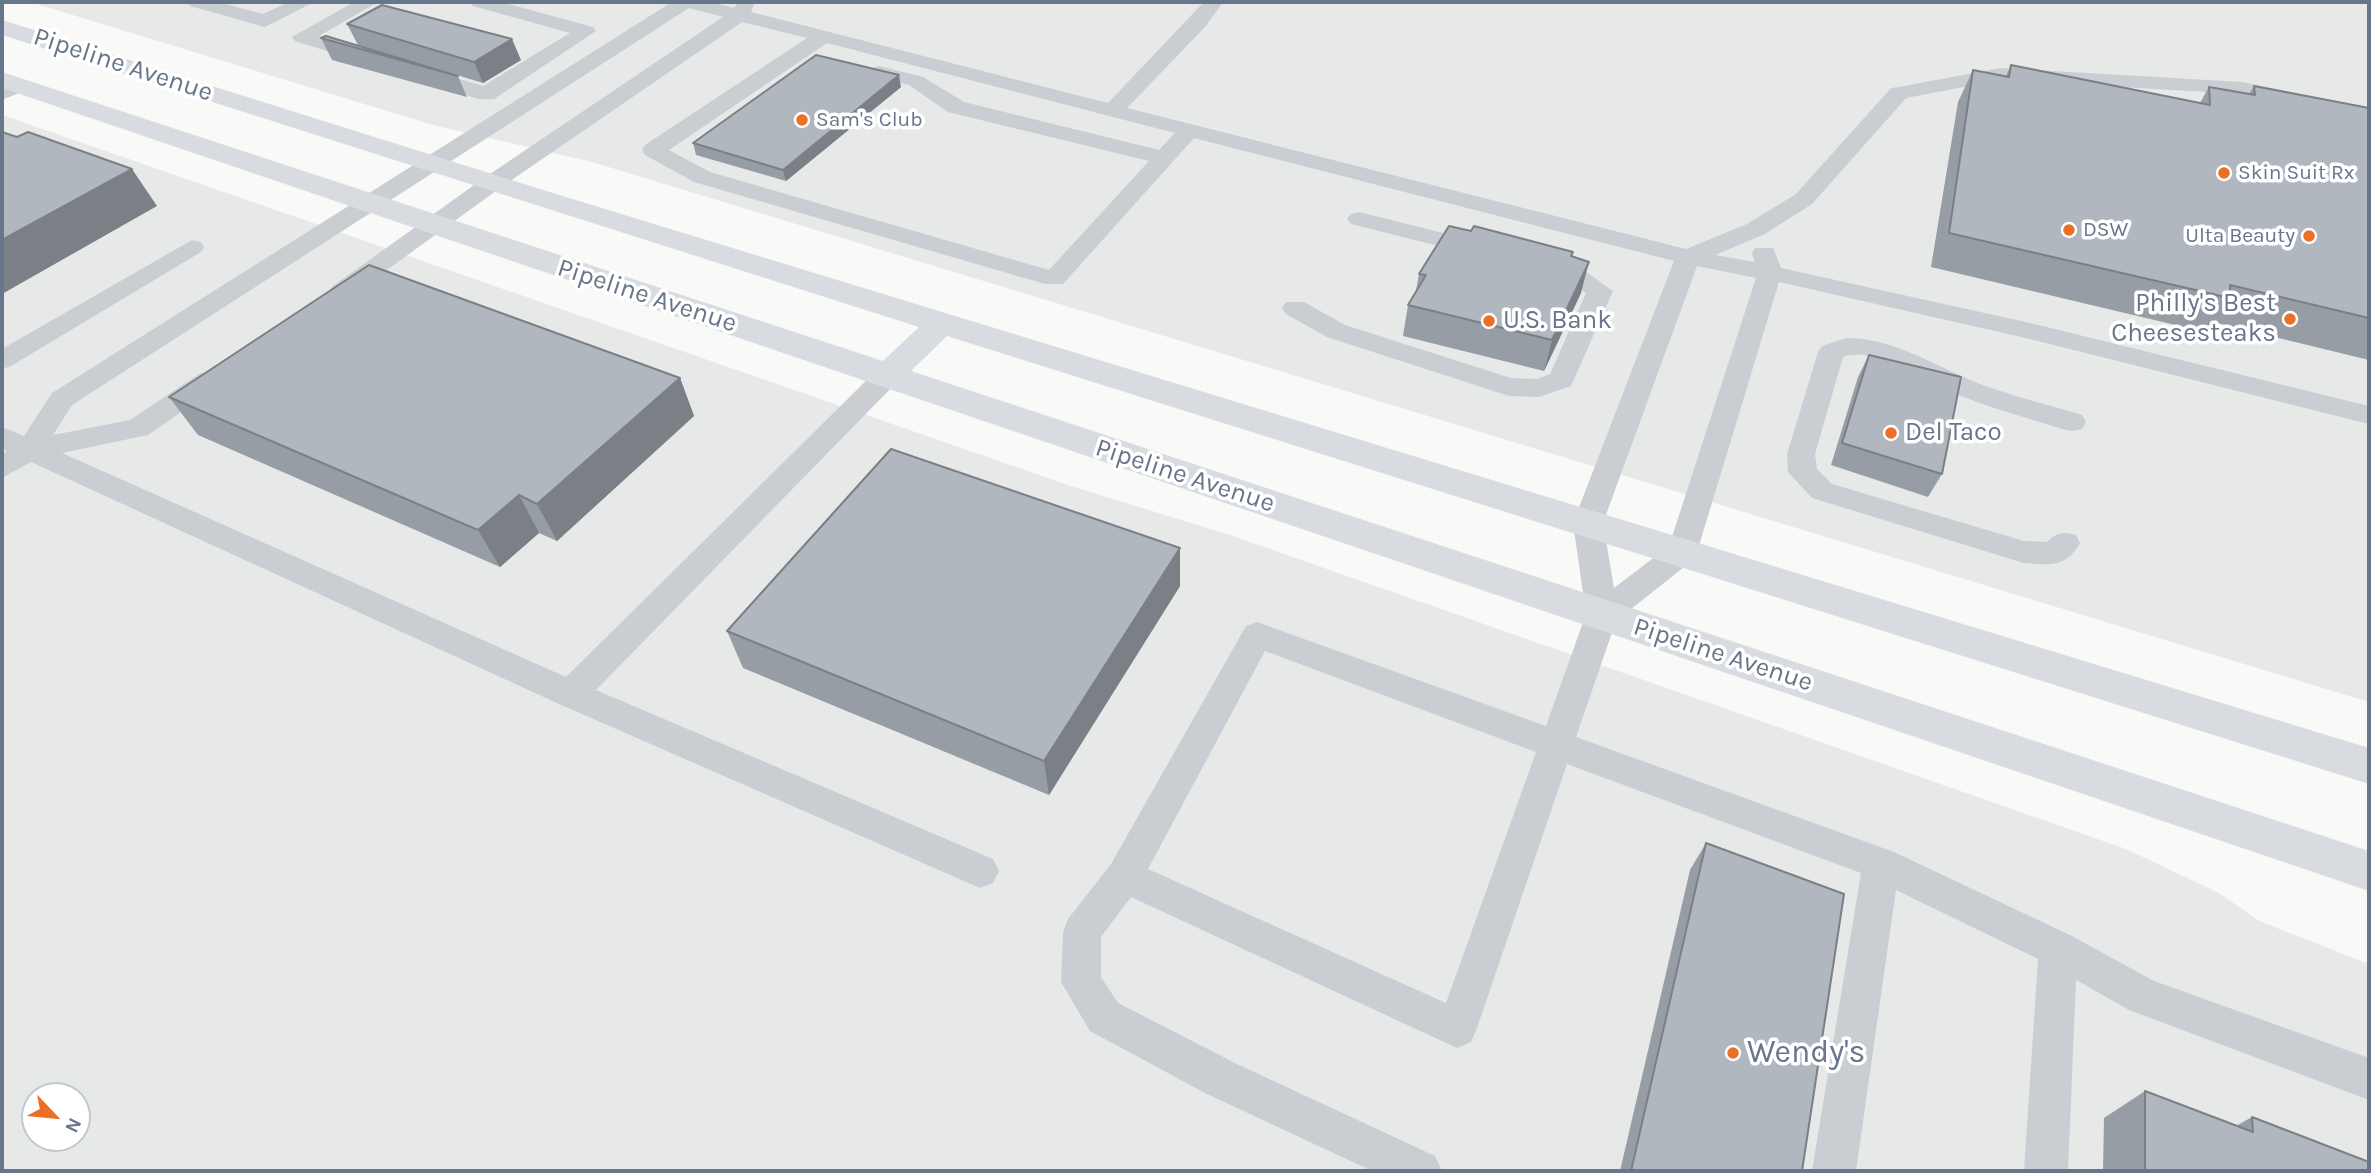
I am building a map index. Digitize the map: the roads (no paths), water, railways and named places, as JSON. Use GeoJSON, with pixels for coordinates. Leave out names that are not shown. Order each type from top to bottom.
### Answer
{"type":"FeatureCollection","features":[{"type":"Feature","properties":{"kind":"main road","name":"Pipeline Avenue"},"geometry":{"type":"LineString","coordinates":[[2,27],[492,183],[2369,766]]}},
{"type":"Feature","properties":{"kind":"main road","name":"Pipeline Avenue"},"geometry":{"type":"LineString","coordinates":[[7,87],[368,203],[2369,871]]}},
{"type":"Feature","properties":{"kind":"main road"},"geometry":{"type":"LineString","coordinates":[[887,376],[941,323]]}},
{"type":"Feature","properties":{"kind":"lane"},"geometry":{"type":"LineString","coordinates":[[197,2],[265,21],[304,2]]}},
{"type":"Feature","properties":{"kind":"lane"},"geometry":{"type":"LineString","coordinates":[[368,2],[302,37],[381,61]]}},
{"type":"Feature","properties":{"kind":"lane"},"geometry":{"type":"LineString","coordinates":[[407,69],[486,94],[586,31],[480,2]]}},
{"type":"Feature","properties":{"kind":"lane"},"geometry":{"type":"LineString","coordinates":[[2,468],[15,444],[62,399],[687,2],[744,8],[825,35],[1688,257],[1770,272],[2369,415]]}},
{"type":"Feature","properties":{"kind":"lane"},"geometry":{"type":"LineString","coordinates":[[1113,110],[1198,23],[1214,2]]}},
{"type":"Feature","properties":{"kind":"lane"},"geometry":{"type":"LineString","coordinates":[[321,305],[744,8]]}},
{"type":"Feature","properties":{"kind":"lane"},"geometry":{"type":"LineString","coordinates":[[825,35],[653,150],[702,177],[1054,279],[1190,129]]}},
{"type":"Feature","properties":{"kind":"lane"},"geometry":{"type":"LineString","coordinates":[[799,53],[916,81],[956,107],[1164,158]]}},
{"type":"Feature","properties":{"kind":"lane"},"geometry":{"type":"LineString","coordinates":[[1124,876],[1457,1028],[1602,614],[1588,523],[1688,257],[1756,229],[1804,199],[1899,93],[2000,74],[2242,88],[2369,114]]}},
{"type":"Feature","properties":{"kind":"lane"},"geometry":{"type":"LineString","coordinates":[[1295,308],[1336,331],[1509,387],[1539,388],[1561,380],[1600,291],[1573,274],[1359,219]]}},
{"type":"Feature","properties":{"kind":"lane"},"geometry":{"type":"LineString","coordinates":[[1602,614],[1682,552],[1770,272],[1756,229]]}},
{"type":"Feature","properties":{"kind":"lane"},"geometry":{"type":"LineString","coordinates":[[2,360],[192,247]]}},
{"type":"Feature","properties":{"kind":"lane"},"geometry":{"type":"LineString","coordinates":[[2065,543],[2054,554],[2024,552],[1849,501],[1822,491],[1802,472],[1801,454],[1831,352],[1846,346],[1866,346],[1893,354],[1973,391],[2072,422]]}},
{"type":"Feature","properties":{"kind":"lane"},"geometry":{"type":"LineString","coordinates":[[15,444],[138,428],[229,367]]}},
{"type":"Feature","properties":{"kind":"lane"},"geometry":{"type":"LineString","coordinates":[[571,694],[887,376]]}},
{"type":"Feature","properties":{"kind":"lane"},"geometry":{"type":"LineString","coordinates":[[15,444],[571,694],[980,872]]}},
{"type":"Feature","properties":{"kind":"lane"},"geometry":{"type":"LineString","coordinates":[[1420,1171],[1222,1079],[1104,1017],[1081,982],[1082,932],[1124,876],[1257,635],[1555,747],[1881,864],[2058,949],[2143,996],[2369,1079]]}},
{"type":"Feature","properties":{"kind":"lane"},"geometry":{"type":"LineString","coordinates":[[1835,1171],[1881,864]]}},
{"type":"Feature","properties":{"kind":"lane"},"geometry":{"type":"LineString","coordinates":[[2046,1171],[2058,949]]}},
{"type":"Feature","properties":{"kind":"place","name":"Sam's Club"},"geometry":{"type":"Point","coordinates":[802,120]}},
{"type":"Feature","properties":{"kind":"place","name":"Skin Suit Rx"},"geometry":{"type":"Point","coordinates":[2224,173]}},
{"type":"Feature","properties":{"kind":"place","name":"DSW"},"geometry":{"type":"Point","coordinates":[2069,230]}},
{"type":"Feature","properties":{"kind":"place","name":"Ulta Beauty"},"geometry":{"type":"Point","coordinates":[2309,236]}},
{"type":"Feature","properties":{"kind":"place","name":"Philly's Best Cheesesteaks"},"geometry":{"type":"Point","coordinates":[2290,319]}},
{"type":"Feature","properties":{"kind":"place","name":"U.S. Bank"},"geometry":{"type":"Point","coordinates":[1489,321]}},
{"type":"Feature","properties":{"kind":"place","name":"Del Taco"},"geometry":{"type":"Point","coordinates":[1891,433]}},
{"type":"Feature","properties":{"kind":"place","name":"Wendy's"},"geometry":{"type":"Point","coordinates":[1733,1053]}}]}
